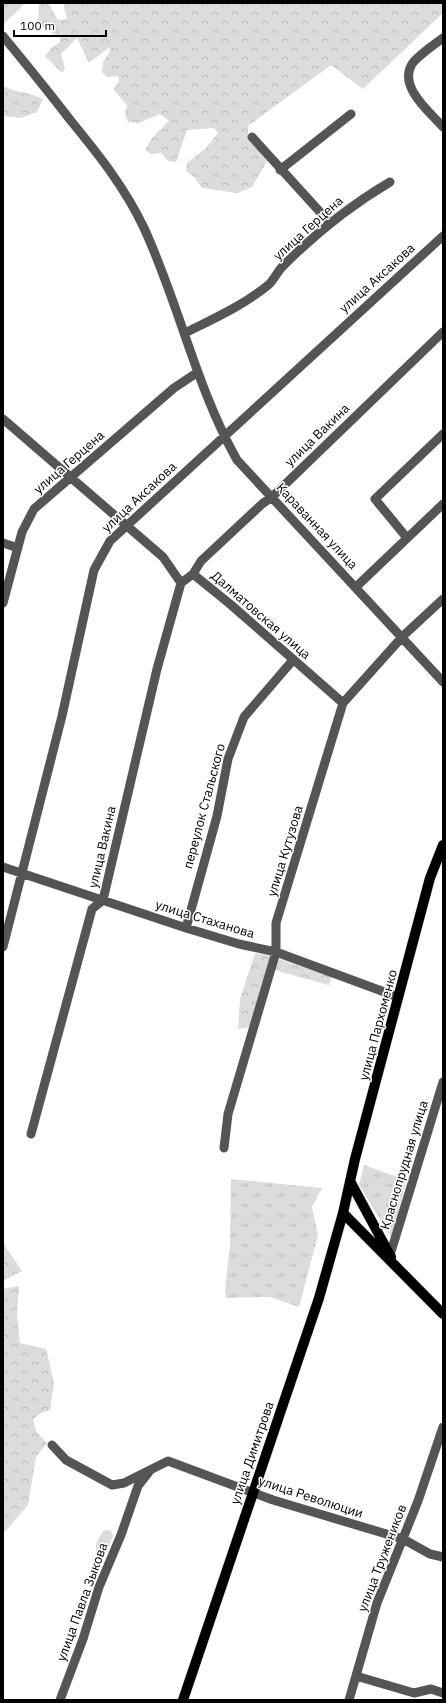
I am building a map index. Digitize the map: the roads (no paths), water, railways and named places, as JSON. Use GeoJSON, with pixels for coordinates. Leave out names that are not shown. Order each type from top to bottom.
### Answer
{"type":"FeatureCollection","features":[{"type":"Feature","properties":{"kind":"main road","name":"улица Пархоменко"},"geometry":{"type":"LineString","coordinates":[[343,1213],[350,1181],[430,878],[443,845]]}},
{"type":"Feature","properties":{"kind":"main road"},"geometry":{"type":"LineString","coordinates":[[350,1181],[397,1267]]}},
{"type":"Feature","properties":{"kind":"main road"},"geometry":{"type":"LineString","coordinates":[[343,1213],[443,1314]]}},
{"type":"Feature","properties":{"kind":"main road","name":"улица Димитрова"},"geometry":{"type":"LineString","coordinates":[[182,1700],[319,1298],[343,1213]]}},
{"type":"Feature","properties":{"kind":"street","name":"Караванная улица"},"geometry":{"type":"LineString","coordinates":[[3,36],[106,164],[125,191],[146,234],[185,333],[198,372],[224,436],[237,460],[402,636],[443,682]]}},
{"type":"Feature","properties":{"kind":"street"},"geometry":{"type":"LineString","coordinates":[[443,38],[412,64],[408,78],[414,94],[443,127]]}},
{"type":"Feature","properties":{"kind":"street"},"geometry":{"type":"LineString","coordinates":[[280,170],[352,114]]}},
{"type":"Feature","properties":{"kind":"street"},"geometry":{"type":"LineString","coordinates":[[252,137],[280,170],[330,223]]}},
{"type":"Feature","properties":{"kind":"street","name":"улица Герцена"},"geometry":{"type":"LineString","coordinates":[[185,333],[232,310],[268,285],[283,266],[330,223],[360,199],[390,182]]}},
{"type":"Feature","properties":{"kind":"street","name":"улица Аксакова"},"geometry":{"type":"LineString","coordinates":[[3,948],[62,716],[94,570],[110,541],[443,236]]}},
{"type":"Feature","properties":{"kind":"street","name":"улица Вакина"},"geometry":{"type":"LineString","coordinates":[[193,574],[202,561],[262,504],[272,497],[443,332]]}},
{"type":"Feature","properties":{"kind":"street","name":"улица Герцена"},"geometry":{"type":"LineString","coordinates":[[3,603],[22,532],[34,509],[174,388],[198,372]]}},
{"type":"Feature","properties":{"kind":"street"},"geometry":{"type":"LineString","coordinates":[[3,419],[163,557],[181,583]]}},
{"type":"Feature","properties":{"kind":"street"},"geometry":{"type":"LineString","coordinates":[[407,538],[375,499],[443,434]]}},
{"type":"Feature","properties":{"kind":"street"},"geometry":{"type":"LineString","coordinates":[[356,587],[443,504]]}},
{"type":"Feature","properties":{"kind":"street"},"geometry":{"type":"LineString","coordinates":[[3,543],[18,548]]}},
{"type":"Feature","properties":{"kind":"street","name":"Далматовская улица"},"geometry":{"type":"LineString","coordinates":[[181,583],[193,574],[343,702]]}},
{"type":"Feature","properties":{"kind":"street","name":"улица Вакина"},"geometry":{"type":"LineString","coordinates":[[31,1134],[92,909],[103,900],[157,669],[181,583]]}},
{"type":"Feature","properties":{"kind":"street","name":"улица Кутузова"},"geometry":{"type":"LineString","coordinates":[[224,1148],[228,1114],[276,952],[276,923],[343,702],[402,636],[443,599]]}},
{"type":"Feature","properties":{"kind":"street","name":"переулок Стальского"},"geometry":{"type":"LineString","coordinates":[[186,928],[217,816],[228,759],[244,717],[293,660]]}},
{"type":"Feature","properties":{"kind":"street","name":"улица Стаханова"},"geometry":{"type":"LineString","coordinates":[[3,867],[186,928],[276,952],[398,997]]}},
{"type":"Feature","properties":{"kind":"street","name":"Краснопрудная улица"},"geometry":{"type":"LineString","coordinates":[[390,1255],[443,1082]]}},
{"type":"Feature","properties":{"kind":"street","name":"улица Тружеников"},"geometry":{"type":"LineString","coordinates":[[350,1700],[377,1602],[403,1539],[443,1428]]}},
{"type":"Feature","properties":{"kind":"street","name":"улица Революции"},"geometry":{"type":"LineString","coordinates":[[52,1445],[66,1460],[112,1484],[124,1483],[168,1461],[253,1492],[403,1539],[430,1554],[443,1557]]}},
{"type":"Feature","properties":{"kind":"street","name":"улица Павла Зыкова"},"geometry":{"type":"LineString","coordinates":[[60,1700],[83,1639],[99,1587],[121,1535],[138,1486],[150,1471]]}},
{"type":"Feature","properties":{"kind":"street"},"geometry":{"type":"LineString","coordinates":[[356,1676],[414,1693],[431,1689],[443,1693]]}}]}
